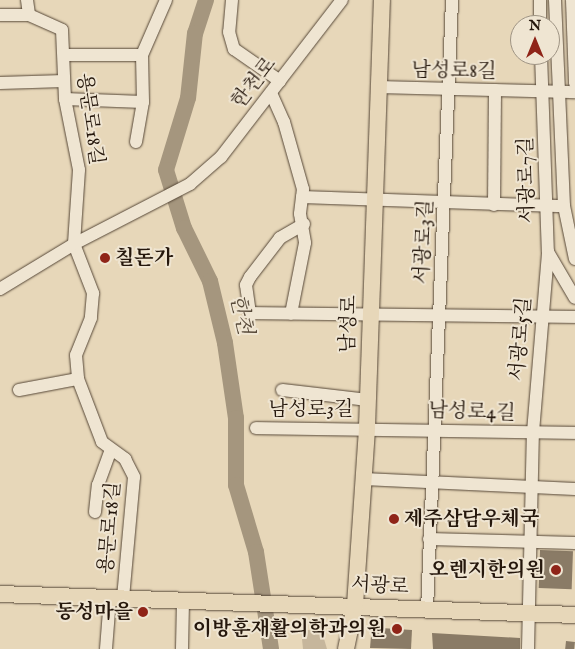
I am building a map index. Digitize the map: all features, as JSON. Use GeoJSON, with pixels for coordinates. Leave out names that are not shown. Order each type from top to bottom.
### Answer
{"type":"FeatureCollection","features":[{"type":"Feature","properties":{"kind":"main road","name":"남성로"},"geometry":{"type":"LineString","coordinates":[[346,649],[355,606],[367,427],[382,0]]}},
{"type":"Feature","properties":{"kind":"main road"},"geometry":{"type":"LineString","coordinates":[[0,594],[183,601]]}},
{"type":"Feature","properties":{"kind":"main road","name":"서광로"},"geometry":{"type":"LineString","coordinates":[[183,601],[575,615]]}},
{"type":"Feature","properties":{"kind":"street"},"geometry":{"type":"LineString","coordinates":[[0,15],[28,15],[27,0]]}},
{"type":"Feature","properties":{"kind":"street"},"geometry":{"type":"LineString","coordinates":[[136,142],[143,102],[142,55],[166,0]]}},
{"type":"Feature","properties":{"kind":"street"},"geometry":{"type":"LineString","coordinates":[[232,0],[229,32],[234,49],[280,82]]}},
{"type":"Feature","properties":{"kind":"street","name":"한천로"},"geometry":{"type":"LineString","coordinates":[[74,244],[190,184],[221,157],[342,0]]}},
{"type":"Feature","properties":{"kind":"street","name":"서광로3길"},"geometry":{"type":"LineString","coordinates":[[426,610],[438,318],[445,204],[452,0]]}},
{"type":"Feature","properties":{"kind":"street"},"geometry":{"type":"LineString","coordinates":[[540,0],[540,15]]}},
{"type":"Feature","properties":{"kind":"street"},"geometry":{"type":"LineString","coordinates":[[555,0],[564,206],[575,259]]}},
{"type":"Feature","properties":{"kind":"street"},"geometry":{"type":"LineString","coordinates":[[572,0],[575,83]]}},
{"type":"Feature","properties":{"kind":"street","name":"용문로18길"},"geometry":{"type":"LineString","coordinates":[[28,15],[62,30],[64,99],[79,170],[74,244],[93,293],[93,308],[78,343],[78,379],[102,442],[125,459],[134,477],[117,598],[106,649]]}},
{"type":"Feature","properties":{"kind":"street"},"geometry":{"type":"LineString","coordinates":[[64,55],[142,55]]}},
{"type":"Feature","properties":{"kind":"street","name":"서광로7길"},"geometry":{"type":"LineString","coordinates":[[542,65],[545,206],[548,252],[575,298]]}},
{"type":"Feature","properties":{"kind":"street"},"geometry":{"type":"LineString","coordinates":[[0,83],[64,81]]}},
{"type":"Feature","properties":{"kind":"street","name":"남성로8길"},"geometry":{"type":"LineString","coordinates":[[378,87],[448,91],[543,90],[575,92]]}},
{"type":"Feature","properties":{"kind":"street"},"geometry":{"type":"LineString","coordinates":[[494,205],[495,90]]}},
{"type":"Feature","properties":{"kind":"street"},"geometry":{"type":"LineString","coordinates":[[271,93],[284,122],[302,197],[305,243],[291,314]]}},
{"type":"Feature","properties":{"kind":"street"},"geometry":{"type":"LineString","coordinates":[[64,99],[143,102]]}},
{"type":"Feature","properties":{"kind":"street"},"geometry":{"type":"LineString","coordinates":[[302,197],[375,199],[445,204],[564,206]]}},
{"type":"Feature","properties":{"kind":"street"},"geometry":{"type":"LineString","coordinates":[[304,224],[280,238],[246,286],[250,313],[438,318],[575,317]]}},
{"type":"Feature","properties":{"kind":"street"},"geometry":{"type":"LineString","coordinates":[[0,289],[74,244]]}},
{"type":"Feature","properties":{"kind":"street","name":"서광로5길"},"geometry":{"type":"LineString","coordinates":[[528,649],[532,543],[533,432],[539,318],[548,252]]}},
{"type":"Feature","properties":{"kind":"street"},"geometry":{"type":"LineString","coordinates":[[19,390],[78,379]]}},
{"type":"Feature","properties":{"kind":"street"},"geometry":{"type":"LineString","coordinates":[[282,390],[368,400]]}},
{"type":"Feature","properties":{"kind":"street","name":"남성로4길"},"geometry":{"type":"LineString","coordinates":[[367,427],[575,432]]}},
{"type":"Feature","properties":{"kind":"street","name":"남성로3길"},"geometry":{"type":"LineString","coordinates":[[256,428],[367,427]]}},
{"type":"Feature","properties":{"kind":"street"},"geometry":{"type":"LineString","coordinates":[[95,512],[98,485],[111,450]]}},
{"type":"Feature","properties":{"kind":"street"},"geometry":{"type":"LineString","coordinates":[[364,480],[432,486],[575,489]]}},
{"type":"Feature","properties":{"kind":"street"},"geometry":{"type":"LineString","coordinates":[[430,539],[575,543]]}},
{"type":"Feature","properties":{"kind":"street"},"geometry":{"type":"LineString","coordinates":[[182,649],[183,601]]}},
{"type":"Feature","properties":{"kind":"shaded area"},"geometry":{"type":"Polygon","coordinates":[[[301,629],[322,632],[327,649],[303,649],[301,629]]]}},
{"type":"Feature","properties":{"kind":"building"},"geometry":{"type":"Polygon","coordinates":[[[540,550],[573,551],[572,589],[539,588],[540,550]]]}},
{"type":"Feature","properties":{"kind":"building"},"geometry":{"type":"Polygon","coordinates":[[[381,628],[412,630],[411,649],[370,648],[371,636],[381,628]]]}},
{"type":"Feature","properties":{"kind":"building"},"geometry":{"type":"Polygon","coordinates":[[[432,633],[520,638],[520,649],[433,649],[432,633]]]}},
{"type":"Feature","properties":{"kind":"building"},"geometry":{"type":"Polygon","coordinates":[[[566,641],[575,642],[574,649],[565,649],[566,641]]]}},
{"type":"Feature","properties":{"kind":"waterway","name":"한천"},"geometry":{"type":"LineString","coordinates":[[206,0],[195,33],[188,98],[166,170],[184,228],[210,281],[225,343],[236,418],[236,485],[256,552],[271,649]]}},
{"type":"Feature","properties":{"kind":"place","name":"칠돈가"},"geometry":{"type":"Point","coordinates":[105,258]}},
{"type":"Feature","properties":{"kind":"place","name":"제주삼담우체국"},"geometry":{"type":"Point","coordinates":[394,519]}},
{"type":"Feature","properties":{"kind":"place","name":"오렌지한의원"},"geometry":{"type":"Point","coordinates":[556,570]}},
{"type":"Feature","properties":{"kind":"place","name":"동성마을"},"geometry":{"type":"Point","coordinates":[143,612]}},
{"type":"Feature","properties":{"kind":"place","name":"이방훈재활의학과의원"},"geometry":{"type":"Point","coordinates":[397,629]}}]}
